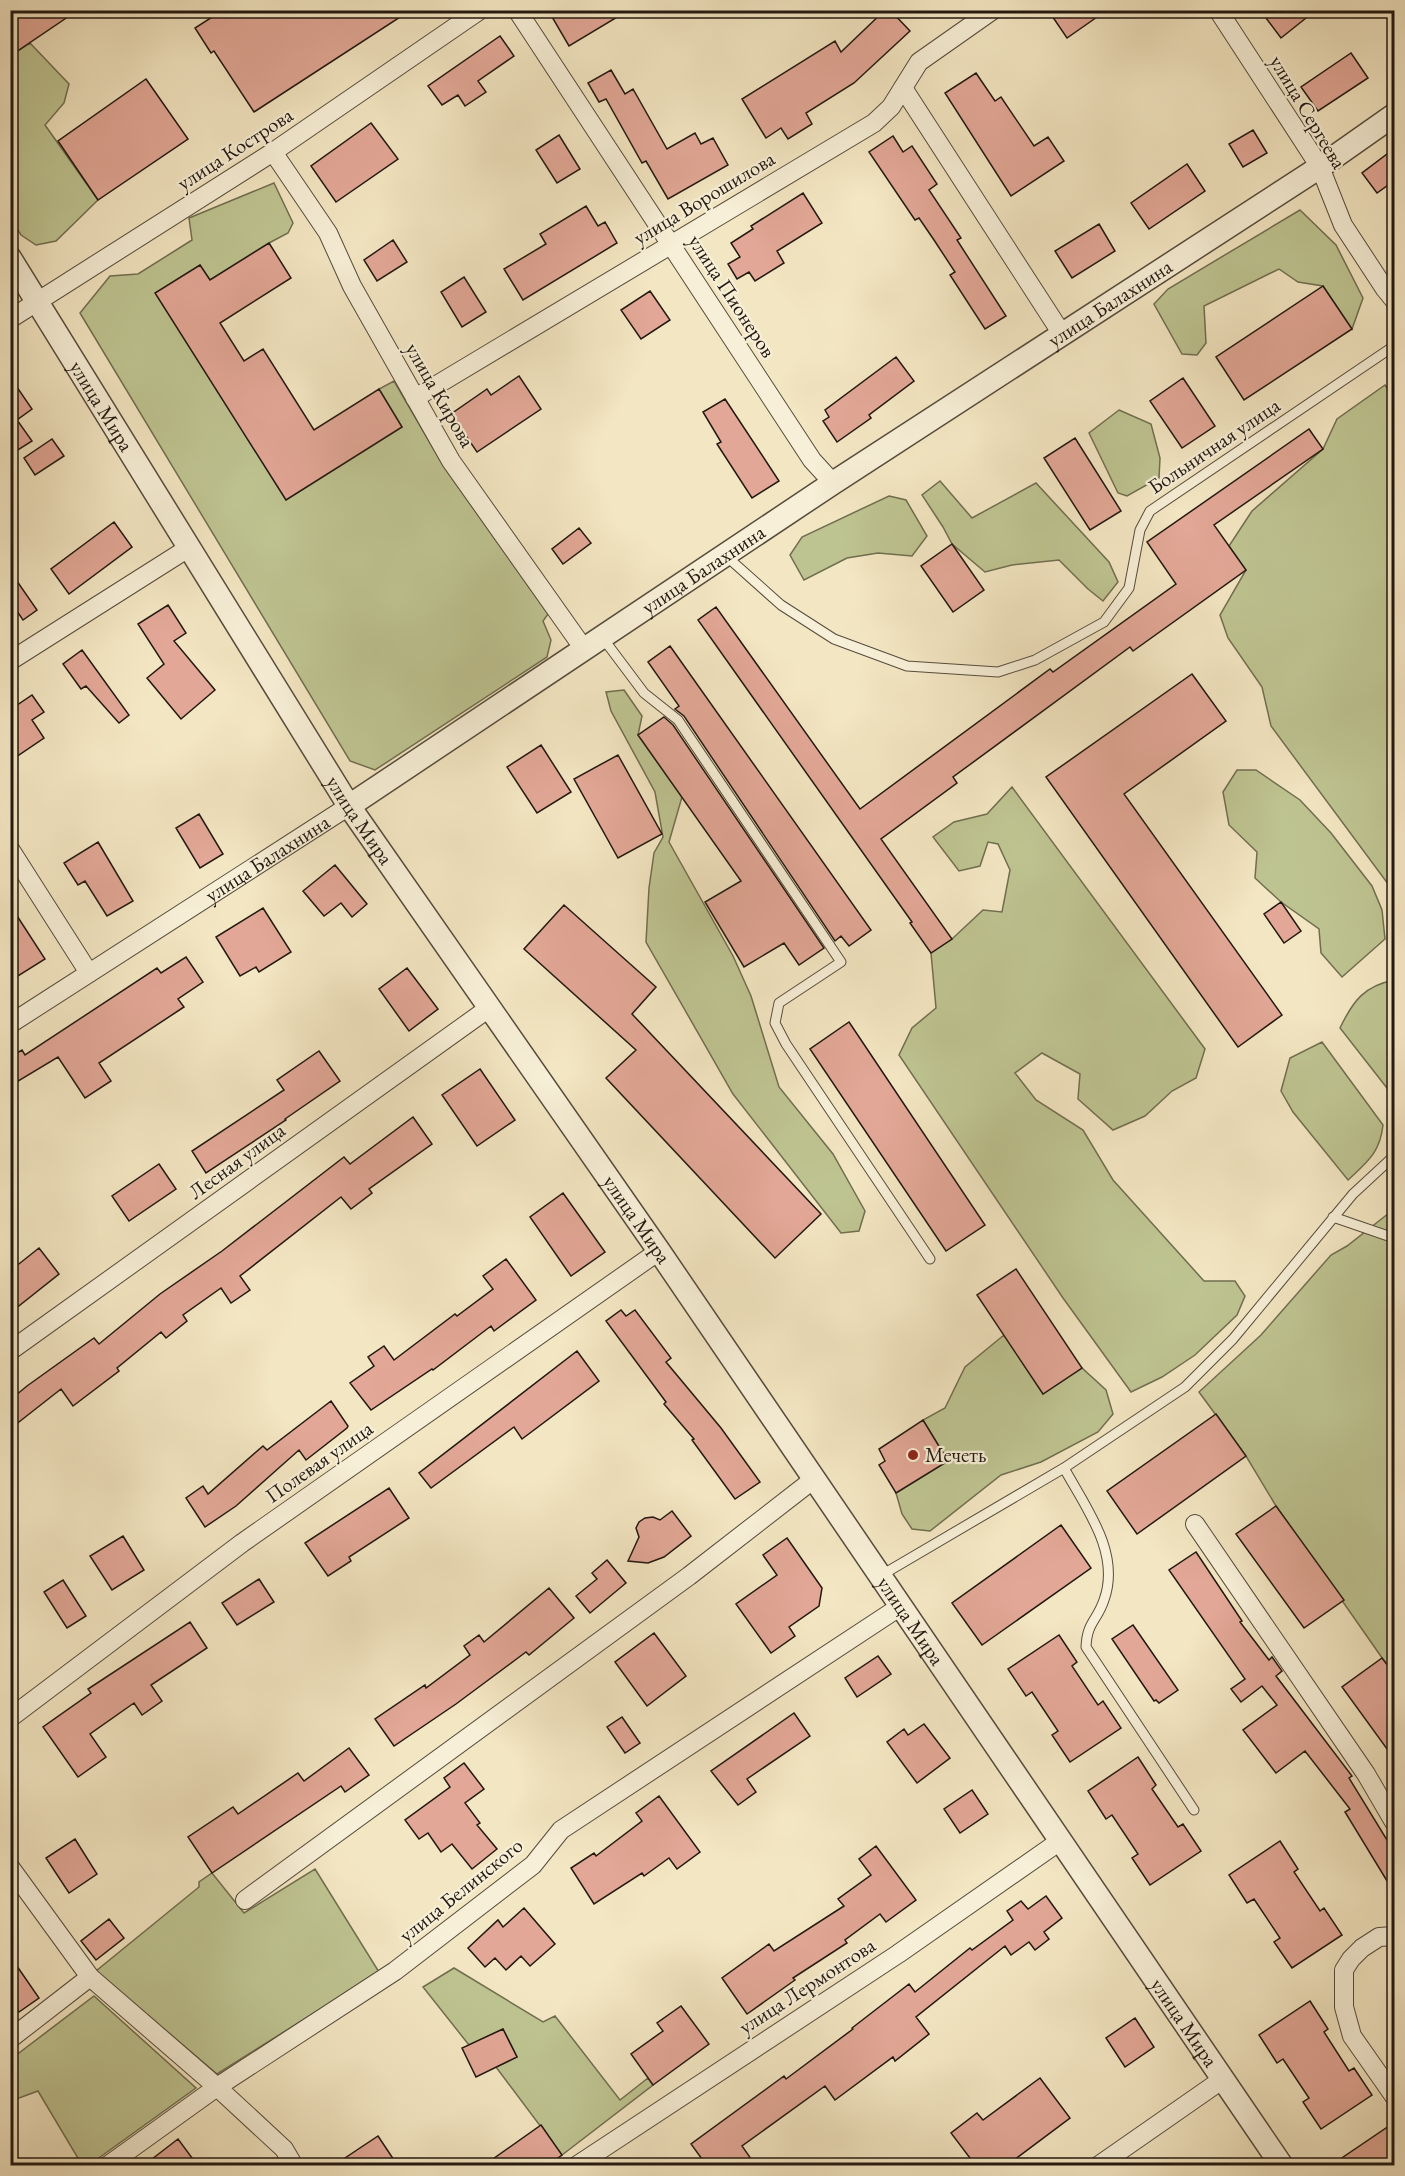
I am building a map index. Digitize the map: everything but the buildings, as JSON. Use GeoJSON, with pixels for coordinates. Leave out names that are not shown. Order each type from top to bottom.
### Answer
{"type":"FeatureCollection","features":[{"type":"Feature","properties":{"kind":"street","name":"улица Кострова"},"geometry":{"type":"LineString","coordinates":[[10,320],[273,152],[480,10]]}},
{"type":"Feature","properties":{"kind":"street","name":"улица Пионеров"},"geometry":{"type":"LineString","coordinates":[[517,10],[812,460],[832,483]]}},
{"type":"Feature","properties":{"kind":"street","name":"улица Ворошилова"},"geometry":{"type":"LineString","coordinates":[[415,398],[874,123],[891,107],[919,62],[993,10]]}},
{"type":"Feature","properties":{"kind":"street","name":"улица Сергеева"},"geometry":{"type":"LineString","coordinates":[[1218,10],[1320,167],[1343,225],[1385,289],[1395,300]]}},
{"type":"Feature","properties":{"kind":"street"},"geometry":{"type":"LineString","coordinates":[[903,88],[1062,334]]}},
{"type":"Feature","properties":{"kind":"street","name":"улица Балахнина"},"geometry":{"type":"LineString","coordinates":[[10,1024],[349,806],[832,483],[1320,167],[1395,115]]}},
{"type":"Feature","properties":{"kind":"street","name":"улица Кирова"},"geometry":{"type":"LineString","coordinates":[[273,152],[328,233],[352,286],[451,461],[593,643]]}},
{"type":"Feature","properties":{"kind":"street","name":"улица Мира"},"geometry":{"type":"LineString","coordinates":[[10,258],[349,806],[659,1251],[1282,2166]]}},
{"type":"Feature","properties":{"kind":"street"},"geometry":{"type":"LineString","coordinates":[[10,661],[190,546]]}},
{"type":"Feature","properties":{"kind":"street"},"geometry":{"type":"LineString","coordinates":[[10,849],[89,973]]}},
{"type":"Feature","properties":{"kind":"street","name":"Лесная улица"},"geometry":{"type":"LineString","coordinates":[[10,1351],[489,1008]]}},
{"type":"Feature","properties":{"kind":"street","name":"Полевая улица"},"geometry":{"type":"LineString","coordinates":[[10,1718],[242,1543],[659,1251]]}},
{"type":"Feature","properties":{"kind":"street"},"geometry":{"type":"LineString","coordinates":[[245,1900],[689,1576],[814,1479]]}},
{"type":"Feature","properties":{"kind":"street"},"geometry":{"type":"LineString","coordinates":[[1195,1524],[1366,1774],[1395,1822]]}},
{"type":"Feature","properties":{"kind":"street","name":"улица Белинского"},"geometry":{"type":"LineString","coordinates":[[107,2166],[217,2087],[395,1971],[533,1865],[561,1830],[901,1606]]}},
{"type":"Feature","properties":{"kind":"street","name":"улица Лермонтова"},"geometry":{"type":"LineString","coordinates":[[576,2166],[898,1954],[1060,1840]]}},
{"type":"Feature","properties":{"kind":"street"},"geometry":{"type":"LineString","coordinates":[[10,1867],[90,1977],[217,2087],[284,2149],[294,2166]]}},
{"type":"Feature","properties":{"kind":"street"},"geometry":{"type":"LineString","coordinates":[[1395,1936],[1379,1937],[1371,1942],[1351,1959],[1344,1970],[1344,2007],[1352,2036],[1395,2096]]}},
{"type":"Feature","properties":{"kind":"street"},"geometry":{"type":"LineString","coordinates":[[10,2039],[90,1977]]}},
{"type":"Feature","properties":{"kind":"street"},"geometry":{"type":"LineString","coordinates":[[1098,2166],[1223,2079]]}},
{"type":"Feature","properties":{"kind":"lane","name":"Больничная улица"},"geometry":{"type":"LineString","coordinates":[[725,555],[781,605],[834,639],[907,666],[998,672],[1035,660],[1104,622],[1130,588],[1140,530],[1150,511],[1395,346]]}},
{"type":"Feature","properties":{"kind":"lane"},"geometry":{"type":"LineString","coordinates":[[593,643],[644,693],[678,720],[841,962],[779,1003],[775,1023],[786,1044],[930,1259]]}},
{"type":"Feature","properties":{"kind":"lane"},"geometry":{"type":"LineString","coordinates":[[880,1576],[1064,1468],[1185,1387],[1233,1339],[1353,1194],[1395,1156]]}},
{"type":"Feature","properties":{"kind":"lane"},"geometry":{"type":"LineString","coordinates":[[1334,1217],[1395,1238]]}},
{"type":"Feature","properties":{"kind":"lane"},"geometry":{"type":"LineString","coordinates":[[1064,1468],[1103,1538],[1109,1572],[1104,1600],[1087,1630],[1086,1647],[1194,1810]]}},
{"type":"Feature","properties":{"kind":"green space"},"geometry":{"type":"Polygon","coordinates":[[[30,43],[69,84],[64,103],[45,125],[98,200],[56,241],[36,245],[21,235],[11,219],[10,51],[13,54],[30,43]]]}},
{"type":"Feature","properties":{"kind":"green space"},"geometry":{"type":"Polygon","coordinates":[[[274,183],[293,223],[288,233],[210,280],[200,265],[156,293],[286,500],[402,427],[379,389],[394,381],[444,467],[548,614],[543,621],[551,640],[547,657],[375,770],[350,761],[80,313],[110,276],[138,274],[192,240],[189,218],[274,183]]]}},
{"type":"Feature","properties":{"kind":"green space"},"geometry":{"type":"Polygon","coordinates":[[[1300,210],[1336,245],[1363,298],[1352,329],[1323,286],[1298,282],[1279,269],[1204,306],[1206,343],[1197,355],[1182,354],[1154,304],[1168,289],[1300,210]]]}},
{"type":"Feature","properties":{"kind":"green space"},"geometry":{"type":"Polygon","coordinates":[[[1385,385],[1394,398],[1394,892],[1271,726],[1262,687],[1228,638],[1220,615],[1246,570],[1229,546],[1252,511],[1323,449],[1337,419],[1385,385]]]}},
{"type":"Feature","properties":{"kind":"green space"},"geometry":{"type":"Polygon","coordinates":[[[1119,410],[1151,424],[1160,458],[1159,478],[1127,496],[1118,493],[1089,433],[1119,410]]]}},
{"type":"Feature","properties":{"kind":"green space"},"geometry":{"type":"Polygon","coordinates":[[[940,481],[972,518],[1036,483],[1109,562],[1118,582],[1103,601],[1059,560],[1012,565],[985,572],[952,544],[922,495],[940,481]]]}},
{"type":"Feature","properties":{"kind":"green space"},"geometry":{"type":"Polygon","coordinates":[[[889,496],[906,500],[927,536],[912,556],[878,553],[847,558],[804,580],[790,555],[802,537],[889,496]]]}},
{"type":"Feature","properties":{"kind":"green space"},"geometry":{"type":"Polygon","coordinates":[[[624,690],[642,716],[638,735],[682,797],[669,842],[733,956],[751,996],[779,1087],[833,1154],[865,1211],[859,1231],[841,1233],[733,1094],[646,942],[649,888],[654,853],[663,837],[655,792],[611,711],[606,692],[624,690]]]}},
{"type":"Feature","properties":{"kind":"green space"},"geometry":{"type":"Polygon","coordinates":[[[1237,770],[1256,770],[1300,800],[1331,833],[1372,886],[1382,910],[1385,939],[1342,977],[1321,953],[1319,929],[1281,902],[1255,878],[1257,852],[1229,825],[1223,792],[1237,770]]]}},
{"type":"Feature","properties":{"kind":"green space"},"geometry":{"type":"Polygon","coordinates":[[[1012,787],[1205,1049],[1196,1078],[1172,1091],[1145,1116],[1113,1130],[1078,1099],[1080,1074],[1042,1053],[1015,1073],[1036,1100],[1083,1130],[1113,1180],[1204,1281],[1235,1281],[1245,1296],[1237,1315],[1195,1355],[1162,1377],[1131,1392],[1063,1298],[899,1055],[912,1028],[936,1008],[931,953],[952,939],[983,910],[1002,912],[1010,870],[998,844],[988,842],[980,866],[959,871],[933,837],[954,822],[987,814],[1012,787]]]}},
{"type":"Feature","properties":{"kind":"green space"},"geometry":{"type":"Polygon","coordinates":[[[1394,980],[1394,1097],[1340,1028],[1361,996],[1375,986],[1394,980]]]}},
{"type":"Feature","properties":{"kind":"green space"},"geometry":{"type":"Polygon","coordinates":[[[1322,1042],[1383,1125],[1376,1150],[1348,1180],[1293,1112],[1281,1091],[1290,1058],[1322,1042]]]}},
{"type":"Feature","properties":{"kind":"green space"},"geometry":{"type":"Polygon","coordinates":[[[1394,1179],[1394,1675],[1276,1506],[1246,1456],[1199,1392],[1261,1335],[1331,1255],[1347,1246],[1389,1213],[1390,1182],[1394,1179]]]}},
{"type":"Feature","properties":{"kind":"green space"},"geometry":{"type":"Polygon","coordinates":[[[1004,1335],[1043,1394],[1082,1368],[1106,1390],[1113,1414],[1098,1432],[1041,1462],[1001,1475],[930,1531],[912,1529],[902,1514],[896,1493],[948,1461],[923,1420],[945,1408],[965,1367],[1004,1335]]]}},
{"type":"Feature","properties":{"kind":"green space"},"geometry":{"type":"Polygon","coordinates":[[[315,1869],[379,1972],[217,2074],[96,1971],[199,1887],[199,1882],[212,1873],[244,1913],[315,1869]]]}},
{"type":"Feature","properties":{"kind":"green space"},"geometry":{"type":"Polygon","coordinates":[[[454,1968],[543,2022],[555,2016],[620,2100],[648,2078],[653,2085],[562,2155],[496,2067],[517,2057],[503,2029],[469,2045],[423,1987],[454,1968]]]}},
{"type":"Feature","properties":{"kind":"green space"},"geometry":{"type":"Polygon","coordinates":[[[94,1996],[196,2088],[89,2165],[82,2165],[38,2091],[11,2101],[11,2059],[94,1996]]]}},
{"type":"Feature","properties":{"kind":"place","name":"Мечеть"},"geometry":{"type":"Point","coordinates":[913,1455]}}]}
